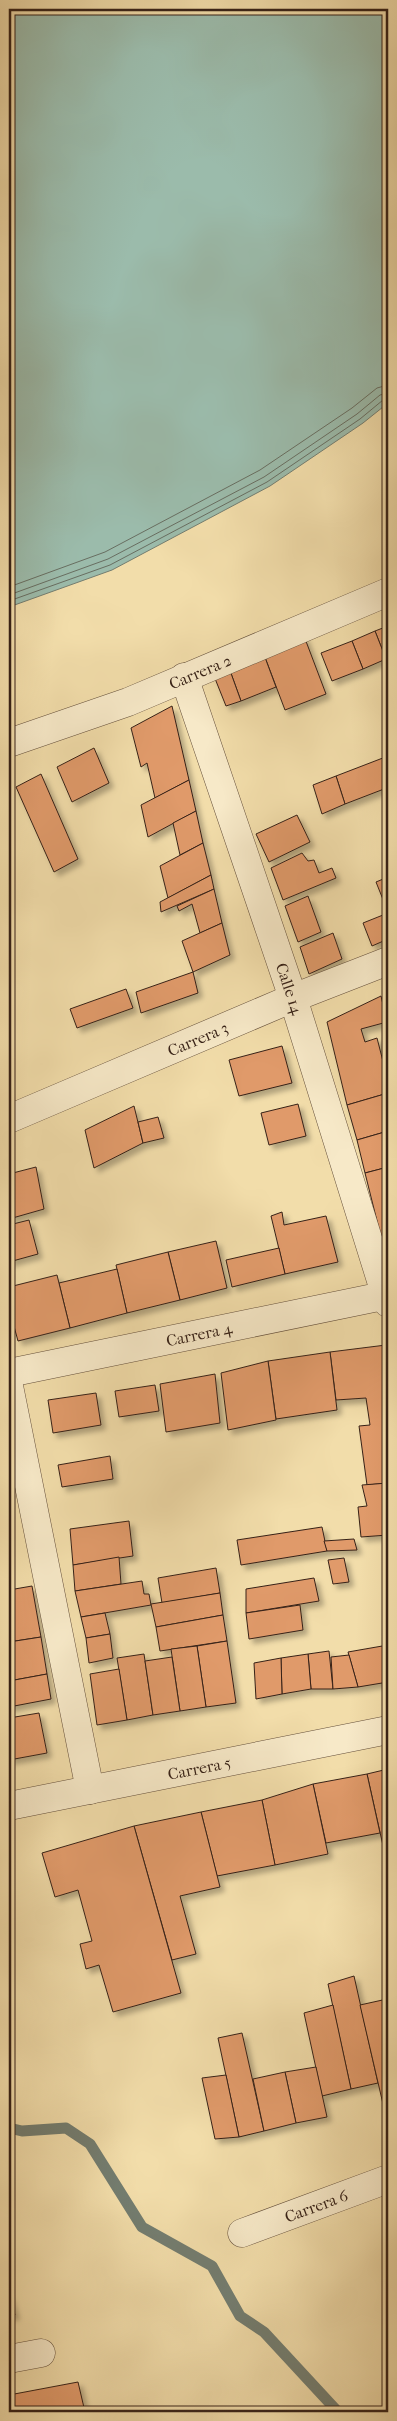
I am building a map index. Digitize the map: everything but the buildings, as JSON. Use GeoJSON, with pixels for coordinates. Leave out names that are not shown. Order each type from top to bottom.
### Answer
{"type":"FeatureCollection","features":[{"type":"Feature","properties":{"kind":"street","name":"Carrera 2"},"geometry":{"type":"LineString","coordinates":[[9,743],[128,702],[388,592]]}},
{"type":"Feature","properties":{"kind":"street","name":"Calle 14"},"geometry":{"type":"LineString","coordinates":[[184,677],[293,998],[388,1298]]}},
{"type":"Feature","properties":{"kind":"street","name":"Carrera 3"},"geometry":{"type":"LineString","coordinates":[[9,1119],[293,998],[388,961]]}},
{"type":"Feature","properties":{"kind":"street","name":"Carrera 4"},"geometry":{"type":"LineString","coordinates":[[9,1373],[388,1298]]}},
{"type":"Feature","properties":{"kind":"street"},"geometry":{"type":"LineString","coordinates":[[9,1386],[90,1790]]}},
{"type":"Feature","properties":{"kind":"street","name":"Carrera 5"},"geometry":{"type":"LineString","coordinates":[[9,1806],[388,1730]]}},
{"type":"Feature","properties":{"kind":"street","name":"Carrera 6"},"geometry":{"type":"LineString","coordinates":[[242,2233],[388,2179]]}},
{"type":"Feature","properties":{"kind":"street"},"geometry":{"type":"LineString","coordinates":[[9,2359],[42,2353]]}},
{"type":"Feature","properties":{"kind":"water"},"geometry":{"type":"Polygon","coordinates":[[[9,9],[388,9],[388,403],[363,423],[270,486],[112,570],[9,607],[9,9]]]}},
{"type":"Feature","properties":{"kind":"waterway"},"geometry":{"type":"LineString","coordinates":[[9,2128],[22,2131],[66,2128],[90,2144],[142,2227],[212,2266],[240,2316],[264,2332],[338,2412]]}}]}
